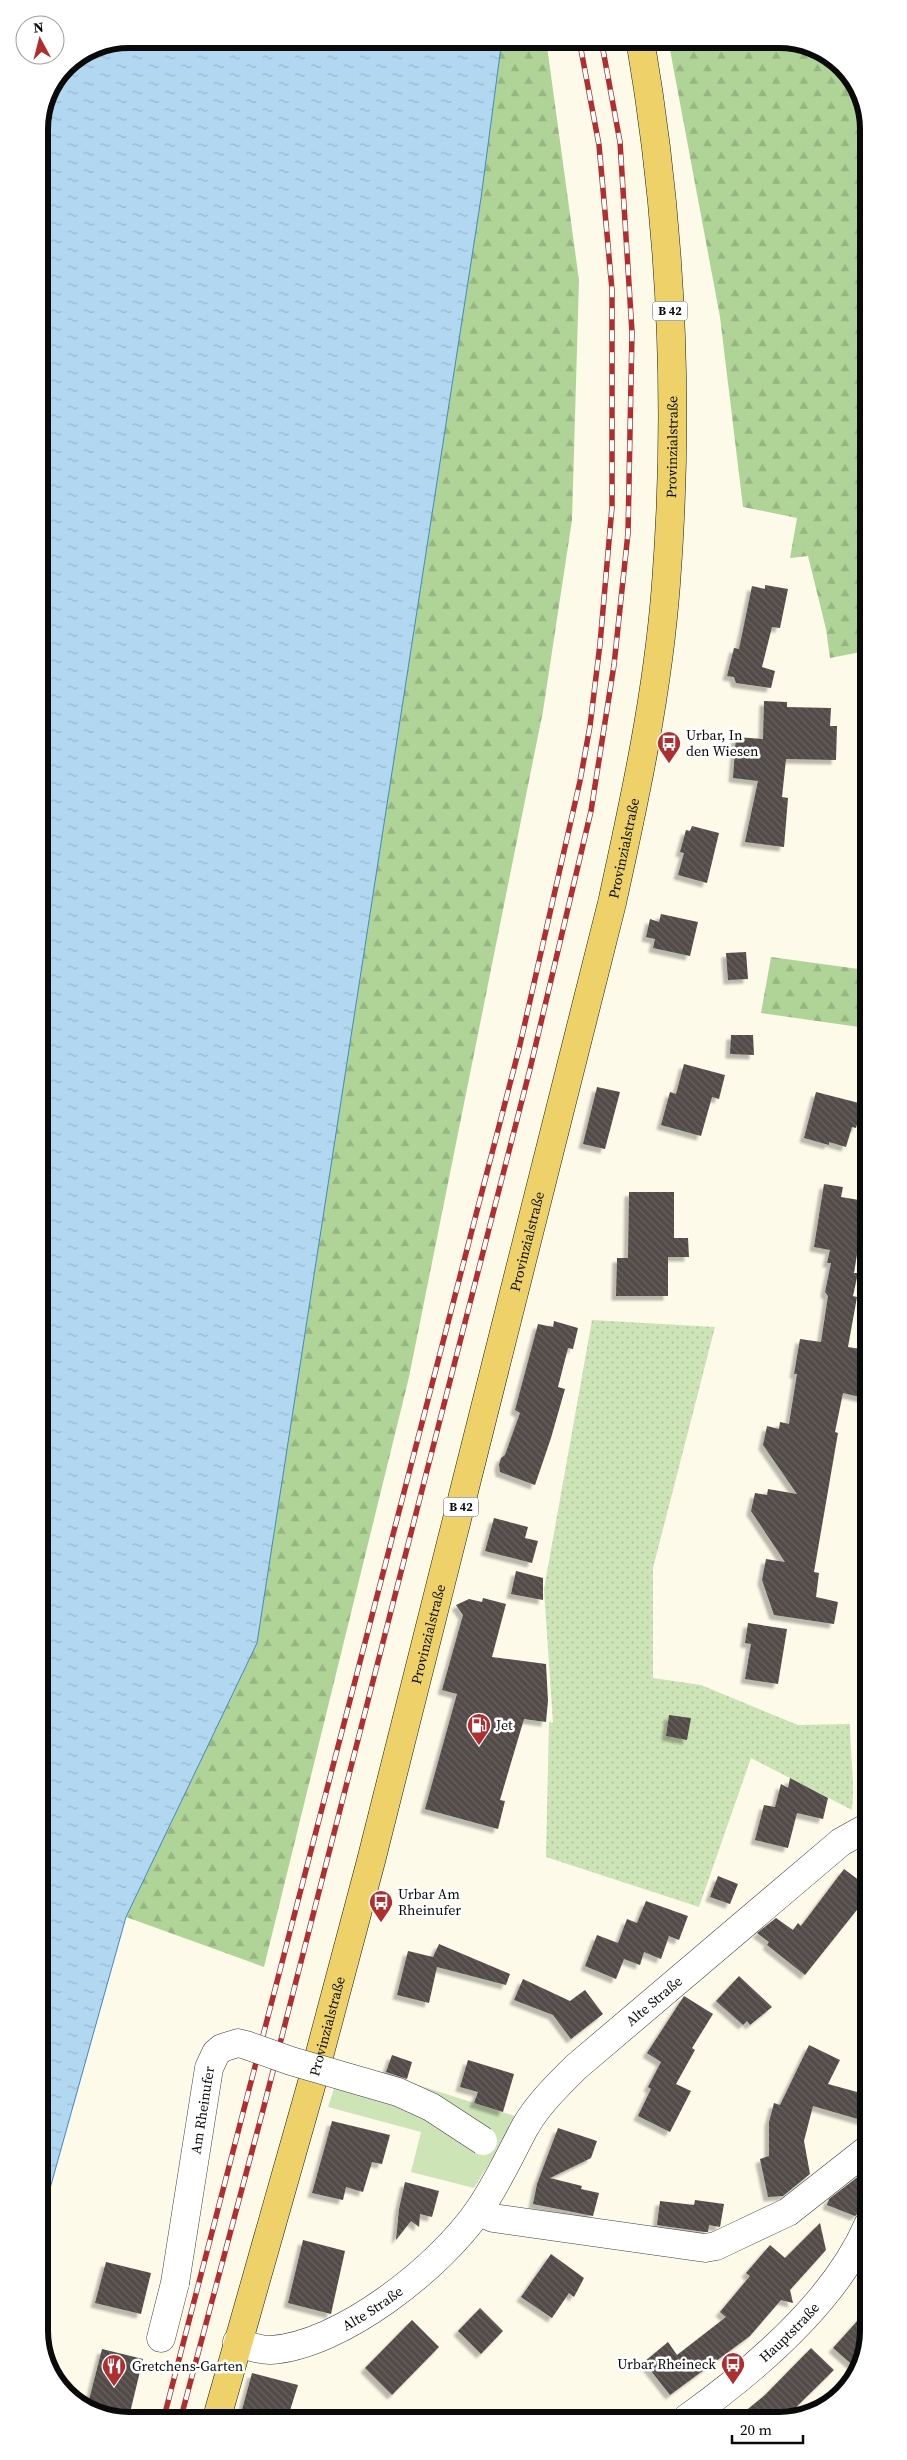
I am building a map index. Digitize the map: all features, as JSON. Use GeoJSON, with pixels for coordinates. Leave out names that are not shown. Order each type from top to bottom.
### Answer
{"type":"FeatureCollection","features":[{"type":"Feature","properties":{"kind":"main road","name":"Provinzialstraße"},"geometry":{"type":"LineString","coordinates":[[218,2412],[313,2079],[371,1861],[612,903],[644,757],[666,584],[672,381],[669,293],[657,148],[641,48]]}},
{"type":"Feature","properties":{"kind":"street","name":"Alte Straße"},"geometry":{"type":"LineString","coordinates":[[237,2342],[256,2348],[284,2348],[307,2342],[366,2315],[386,2302],[435,2260],[479,2210],[509,2160],[526,2126],[547,2096],[576,2067],[840,1842],[860,1831]]}},
{"type":"Feature","properties":{"kind":"street","name":"Am Rheinufer"},"geometry":{"type":"LineString","coordinates":[[160,2338],[175,2283],[209,2068],[216,2053],[230,2044],[246,2045],[291,2061],[398,2092],[455,2121],[509,2160]]}},
{"type":"Feature","properties":{"kind":"street"},"geometry":{"type":"LineString","coordinates":[[479,2210],[492,2218],[705,2248],[716,2246],[788,2212],[860,2155]]}},
{"type":"Feature","properties":{"kind":"street","name":"Hauptstraße"},"geometry":{"type":"LineString","coordinates":[[696,2412],[733,2386],[781,2342],[837,2278],[860,2239]]}},
{"type":"Feature","properties":{"kind":"green space"},"geometry":{"type":"Polygon","coordinates":[[[501,48],[547,48],[579,280],[572,520],[543,711],[409,1377],[264,1967],[126,1917],[257,1643],[481,198],[501,48]]]}},
{"type":"Feature","properties":{"kind":"green space"},"geometry":{"type":"Polygon","coordinates":[[[670,48],[784,48],[799,50],[819,58],[843,79],[849,88],[859,118],[860,652],[830,658],[826,629],[808,556],[790,558],[797,518],[743,507],[720,317],[670,48]]]}},
{"type":"Feature","properties":{"kind":"green space"},"geometry":{"type":"Polygon","coordinates":[[[771,957],[860,969],[860,1027],[761,1013],[771,957]]]}},
{"type":"Feature","properties":{"kind":"green space"},"geometry":{"type":"Polygon","coordinates":[[[592,1320],[715,1327],[653,1568],[653,1678],[701,1685],[798,1725],[850,1724],[852,1810],[751,1758],[699,1907],[546,1857],[549,1722],[553,1723],[544,1589],[592,1320]]]}},
{"type":"Feature","properties":{"kind":"green space"},"geometry":{"type":"Polygon","coordinates":[[[343,2061],[518,2117],[474,2188],[411,2172],[421,2132],[328,2107],[343,2061]]]}},
{"type":"Feature","properties":{"kind":"water"},"geometry":{"type":"Polygon","coordinates":[[[501,48],[481,198],[257,1643],[126,1917],[48,2196],[48,123],[50,108],[64,79],[75,68],[88,58],[113,49],[501,48]]]}},
{"type":"Feature","properties":{"kind":"building"},"geometry":{"type":"Polygon","coordinates":[[[765,585],[788,589],[780,628],[772,627],[762,667],[775,671],[771,688],[736,683],[734,677],[727,676],[734,648],[739,649],[752,586],[765,589],[765,585]]]}},
{"type":"Feature","properties":{"kind":"building"},"geometry":{"type":"Polygon","coordinates":[[[764,701],[787,702],[787,707],[831,708],[830,726],[837,726],[836,760],[786,759],[782,797],[788,798],[784,847],[745,842],[758,781],[733,778],[736,737],[763,739],[764,701]]]}},
{"type":"Feature","properties":{"kind":"building"},"geometry":{"type":"Polygon","coordinates":[[[692,826],[719,833],[707,883],[678,875],[684,853],[680,852],[686,830],[690,831],[692,826]]]}},
{"type":"Feature","properties":{"kind":"building"},"geometry":{"type":"Polygon","coordinates":[[[661,914],[698,922],[690,956],[653,948],[655,939],[646,937],[650,919],[659,922],[661,914]]]}},
{"type":"Feature","properties":{"kind":"building"},"geometry":{"type":"Polygon","coordinates":[[[746,952],[748,979],[728,980],[726,953],[746,952]]]}},
{"type":"Feature","properties":{"kind":"building"},"geometry":{"type":"Polygon","coordinates":[[[731,1035],[753,1035],[754,1055],[730,1054],[731,1035]]]}},
{"type":"Feature","properties":{"kind":"building"},"geometry":{"type":"Polygon","coordinates":[[[684,1064],[725,1075],[719,1099],[712,1097],[701,1136],[661,1125],[670,1092],[676,1094],[684,1064]]]}},
{"type":"Feature","properties":{"kind":"building"},"geometry":{"type":"Polygon","coordinates":[[[597,1087],[620,1092],[605,1149],[583,1144],[597,1087]]]}},
{"type":"Feature","properties":{"kind":"building"},"geometry":{"type":"Polygon","coordinates":[[[816,1092],[860,1103],[860,1114],[856,1128],[852,1127],[846,1147],[829,1142],[829,1145],[804,1138],[816,1092]]]}},
{"type":"Feature","properties":{"kind":"building"},"geometry":{"type":"Polygon","coordinates":[[[824,1184],[843,1187],[841,1197],[860,1200],[860,1236],[854,1273],[858,1273],[853,1296],[857,1297],[848,1347],[860,1349],[860,1397],[843,1393],[835,1432],[838,1433],[814,1572],[819,1573],[816,1597],[838,1602],[834,1624],[774,1615],[762,1580],[766,1559],[785,1562],[751,1511],[755,1493],[767,1495],[768,1489],[797,1494],[763,1445],[767,1426],[779,1429],[780,1422],[789,1424],[797,1374],[794,1374],[800,1339],[821,1342],[828,1296],[825,1292],[831,1263],[827,1263],[830,1250],[814,1247],[824,1184]]]}},
{"type":"Feature","properties":{"kind":"building"},"geometry":{"type":"Polygon","coordinates":[[[629,1192],[674,1192],[674,1238],[688,1238],[689,1257],[668,1257],[668,1296],[616,1296],[617,1258],[628,1258],[629,1192]]]}},
{"type":"Feature","properties":{"kind":"building"},"geometry":{"type":"Polygon","coordinates":[[[554,1321],[578,1328],[573,1349],[568,1348],[558,1387],[565,1389],[535,1485],[500,1472],[499,1465],[501,1458],[505,1455],[520,1413],[515,1410],[538,1324],[553,1327],[554,1321]]]}},
{"type":"Feature","properties":{"kind":"building"},"geometry":{"type":"Polygon","coordinates":[[[494,1518],[528,1527],[525,1538],[538,1541],[532,1563],[485,1551],[494,1518]]]}},
{"type":"Feature","properties":{"kind":"building"},"geometry":{"type":"Polygon","coordinates":[[[516,1571],[543,1578],[543,1600],[511,1594],[516,1571]]]}},
{"type":"Feature","properties":{"kind":"building"},"geometry":{"type":"Polygon","coordinates":[[[483,1598],[506,1604],[492,1657],[546,1664],[548,1701],[546,1722],[524,1719],[500,1800],[505,1801],[498,1829],[425,1809],[457,1694],[442,1690],[463,1615],[456,1605],[469,1599],[482,1602],[483,1598]]]}},
{"type":"Feature","properties":{"kind":"building"},"geometry":{"type":"Polygon","coordinates":[[[748,1623],[787,1629],[778,1684],[745,1679],[751,1644],[745,1643],[748,1623]]]}},
{"type":"Feature","properties":{"kind":"building"},"geometry":{"type":"Polygon","coordinates":[[[669,1715],[691,1718],[687,1740],[666,1736],[669,1715]]]}},
{"type":"Feature","properties":{"kind":"building"},"geometry":{"type":"Polygon","coordinates":[[[790,1778],[828,1798],[823,1819],[797,1813],[788,1848],[755,1840],[764,1805],[775,1807],[781,1784],[788,1788],[790,1778]]]}},
{"type":"Feature","properties":{"kind":"building"},"geometry":{"type":"Polygon","coordinates":[[[844,1869],[860,1881],[860,1906],[805,1975],[767,1945],[769,1942],[757,1933],[776,1918],[793,1930],[798,1923],[801,1926],[844,1869]]]}},
{"type":"Feature","properties":{"kind":"building"},"geometry":{"type":"Polygon","coordinates":[[[718,1876],[738,1884],[730,1904],[710,1897],[718,1876]]]}},
{"type":"Feature","properties":{"kind":"building"},"geometry":{"type":"Polygon","coordinates":[[[646,1901],[688,1916],[679,1940],[669,1936],[661,1959],[644,1952],[640,1965],[624,1959],[616,1979],[585,1966],[597,1935],[618,1943],[627,1919],[637,1923],[646,1901]]]}},
{"type":"Feature","properties":{"kind":"building"},"geometry":{"type":"Polygon","coordinates":[[[439,1944],[510,1974],[506,1985],[437,1967],[429,2003],[397,1995],[408,1951],[433,1957],[439,1944]]]}},
{"type":"Feature","properties":{"kind":"building"},"geometry":{"type":"Polygon","coordinates":[[[739,1976],[772,2007],[750,2025],[747,2021],[743,2025],[716,2001],[739,1976]]]}},
{"type":"Feature","properties":{"kind":"building"},"geometry":{"type":"Polygon","coordinates":[[[523,1979],[570,2001],[585,1990],[603,2014],[571,2039],[553,2015],[514,2000],[523,1979]]]}},
{"type":"Feature","properties":{"kind":"building"},"geometry":{"type":"Polygon","coordinates":[[[684,1996],[713,2014],[692,2048],[695,2050],[676,2084],[691,2091],[670,2132],[638,2116],[651,2089],[648,2087],[661,2062],[647,2053],[684,1996]]]}},
{"type":"Feature","properties":{"kind":"building"},"geometry":{"type":"Polygon","coordinates":[[[809,2045],[840,2060],[828,2084],[860,2093],[860,2120],[813,2106],[804,2141],[810,2174],[783,2196],[768,2197],[760,2159],[769,2156],[769,2122],[774,2103],[780,2105],[809,2045]]]}},
{"type":"Feature","properties":{"kind":"building"},"geometry":{"type":"Polygon","coordinates":[[[392,2055],[412,2062],[407,2079],[386,2072],[392,2055]]]}},
{"type":"Feature","properties":{"kind":"building"},"geometry":{"type":"Polygon","coordinates":[[[468,2060],[514,2074],[503,2112],[474,2103],[478,2092],[460,2087],[468,2060]]]}},
{"type":"Feature","properties":{"kind":"building"},"geometry":{"type":"Polygon","coordinates":[[[332,2121],[390,2135],[382,2164],[372,2162],[363,2192],[346,2187],[343,2200],[312,2193],[332,2121]]]}},
{"type":"Feature","properties":{"kind":"building"},"geometry":{"type":"Polygon","coordinates":[[[558,2128],[597,2141],[591,2158],[550,2178],[582,2186],[581,2189],[599,2193],[593,2216],[533,2204],[537,2184],[558,2128]]]}},
{"type":"Feature","properties":{"kind":"building"},"geometry":{"type":"Polygon","coordinates":[[[860,2175],[860,2212],[855,2216],[827,2205],[829,2199],[860,2175]]]}},
{"type":"Feature","properties":{"kind":"building"},"geometry":{"type":"Polygon","coordinates":[[[405,2182],[439,2191],[432,2217],[420,2214],[419,2227],[411,2221],[396,2240],[399,2209],[405,2182]]]}},
{"type":"Feature","properties":{"kind":"building"},"geometry":{"type":"Polygon","coordinates":[[[695,2200],[724,2204],[720,2227],[709,2225],[708,2232],[705,2232],[657,2225],[660,2201],[694,2205],[695,2200]]]}},
{"type":"Feature","properties":{"kind":"building"},"geometry":{"type":"Polygon","coordinates":[[[820,2223],[826,2250],[790,2290],[793,2303],[781,2300],[750,2336],[670,2395],[644,2362],[668,2342],[677,2355],[726,2317],[720,2312],[750,2276],[746,2273],[770,2245],[785,2258],[820,2223]]]}},
{"type":"Feature","properties":{"kind":"building"},"geometry":{"type":"Polygon","coordinates":[[[303,2240],[345,2251],[331,2314],[288,2303],[303,2240]]]}},
{"type":"Feature","properties":{"kind":"building"},"geometry":{"type":"Polygon","coordinates":[[[551,2254],[584,2278],[574,2297],[569,2293],[552,2318],[521,2297],[551,2254]]]}},
{"type":"Feature","properties":{"kind":"building"},"geometry":{"type":"Polygon","coordinates":[[[106,2262],[151,2273],[141,2314],[95,2303],[106,2262]]]}},
{"type":"Feature","properties":{"kind":"building"},"geometry":{"type":"Polygon","coordinates":[[[480,2308],[503,2331],[481,2354],[458,2331],[480,2308]]]}},
{"type":"Feature","properties":{"kind":"building"},"geometry":{"type":"Polygon","coordinates":[[[860,2318],[858,2347],[852,2365],[833,2348],[860,2318]]]}},
{"type":"Feature","properties":{"kind":"building"},"geometry":{"type":"Polygon","coordinates":[[[412,2320],[439,2347],[392,2395],[365,2368],[412,2320]]]}},
{"type":"Feature","properties":{"kind":"building"},"geometry":{"type":"Polygon","coordinates":[[[811,2348],[834,2370],[792,2411],[744,2412],[765,2395],[811,2348]]]}},
{"type":"Feature","properties":{"kind":"building"},"geometry":{"type":"Polygon","coordinates":[[[102,2349],[143,2359],[130,2412],[113,2411],[89,2402],[102,2349]]]}},
{"type":"Feature","properties":{"kind":"building"},"geometry":{"type":"Polygon","coordinates":[[[252,2373],[298,2385],[290,2412],[241,2412],[252,2373]]]}},
{"type":"Feature","properties":{"kind":"railway"},"geometry":{"type":"LineString","coordinates":[[165,2412],[519,1049],[580,781],[590,726],[600,644],[612,507],[612,290],[599,145],[581,48]]}},
{"type":"Feature","properties":{"kind":"railway"},"geometry":{"type":"LineString","coordinates":[[182,2412],[263,2110],[530,1069],[591,811],[614,665],[628,533],[632,332],[620,142],[603,48]]}},
{"type":"Feature","properties":{"kind":"place","name":"Urbar, In den Wiesen"},"geometry":{"type":"Point","coordinates":[669,764]}},
{"type":"Feature","properties":{"kind":"place","name":"Jet"},"geometry":{"type":"Point","coordinates":[479,1746]}},
{"type":"Feature","properties":{"kind":"place","name":"Urbar Am Rheinufer"},"geometry":{"type":"Point","coordinates":[381,1923]}},
{"type":"Feature","properties":{"kind":"place","name":"Urbar Rheineck"},"geometry":{"type":"Point","coordinates":[733,2385]}},
{"type":"Feature","properties":{"kind":"place","name":"Gretchens-Garten"},"geometry":{"type":"Point","coordinates":[114,2387]}}]}
